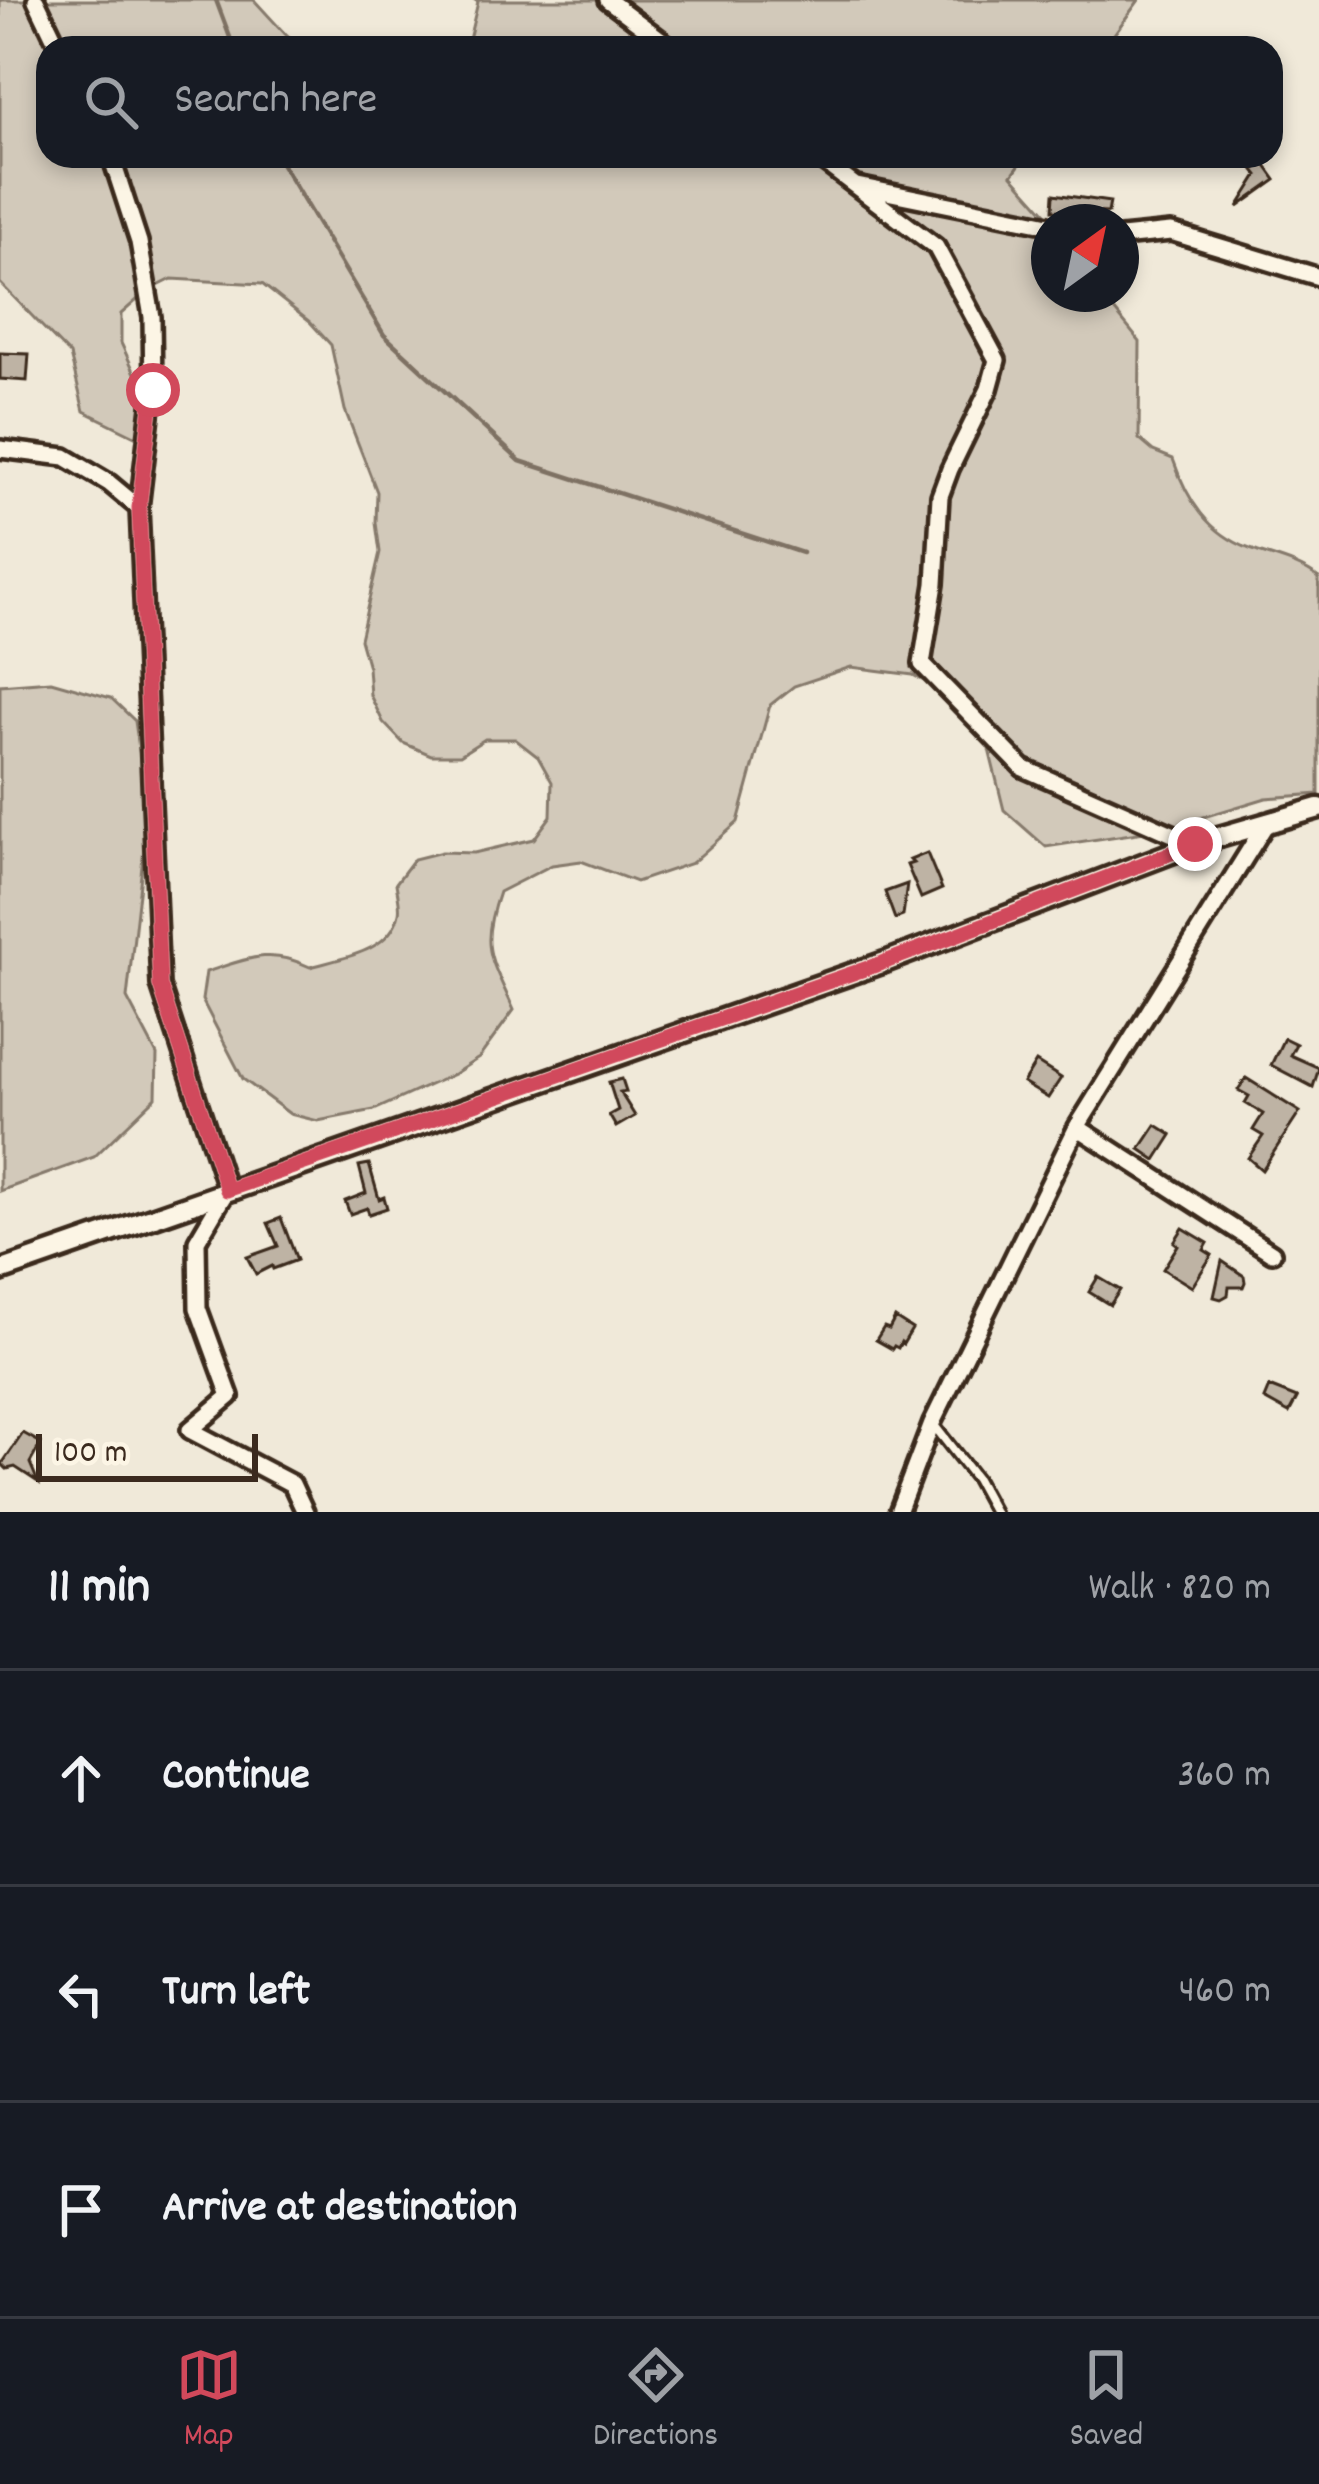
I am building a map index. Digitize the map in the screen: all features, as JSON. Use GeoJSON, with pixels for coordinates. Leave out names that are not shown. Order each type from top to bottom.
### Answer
{"type":"FeatureCollection","features":[{"type":"Feature","properties":{"kind":"street"},"geometry":{"type":"LineString","coordinates":[[36,0],[53,36]]}},
{"type":"Feature","properties":{"kind":"street"},"geometry":{"type":"LineString","coordinates":[[608,0],[656,36]]}},
{"type":"Feature","properties":{"kind":"street"},"geometry":{"type":"LineString","coordinates":[[117,168],[139,242],[152,317],[153,390],[139,508],[160,985],[227,1190],[197,1241],[198,1308],[230,1396],[190,1430],[292,1484],[305,1512]]}},
{"type":"Feature","properties":{"kind":"street"},"geometry":{"type":"LineString","coordinates":[[831,168],[936,248],[997,361],[940,496],[935,584],[922,664],[1024,769],[1195,844]]}},
{"type":"Feature","properties":{"kind":"street"},"geometry":{"type":"LineString","coordinates":[[854,186],[1031,221]]}},
{"type":"Feature","properties":{"kind":"street"},"geometry":{"type":"LineString","coordinates":[[1139,235],[1171,232],[1319,277]]}},
{"type":"Feature","properties":{"kind":"street"},"geometry":{"type":"LineString","coordinates":[[0,449],[65,457],[139,508]]}},
{"type":"Feature","properties":{"kind":"street"},"geometry":{"type":"LineString","coordinates":[[0,1271],[842,977],[1195,844],[1319,808]]}},
{"type":"Feature","properties":{"kind":"street"},"geometry":{"type":"LineString","coordinates":[[898,1512],[932,1424],[1077,1127],[1267,822]]}},
{"type":"Feature","properties":{"kind":"street"},"geometry":{"type":"LineString","coordinates":[[1077,1127],[1272,1253]]}},
{"type":"Feature","properties":{"kind":"lane"},"geometry":{"type":"LineString","coordinates":[[932,1424],[976,1479],[994,1512]]}},
{"type":"Feature","properties":{"kind":"shaded area"},"geometry":{"type":"Polygon","coordinates":[[[0,0],[254,0],[287,36],[36,36],[36,168],[1017,168],[1012,175],[1038,204],[1031,204],[1031,312],[1116,312],[1140,342],[1139,439],[1173,459],[1192,501],[1222,534],[1319,578],[1319,794],[1266,798],[1164,829],[1046,847],[1004,810],[983,725],[964,703],[913,675],[851,667],[794,686],[770,705],[738,822],[692,863],[636,882],[581,861],[552,865],[499,892],[490,927],[490,953],[514,1010],[479,1058],[374,1110],[318,1121],[290,1114],[243,1079],[202,1000],[206,972],[270,956],[310,967],[376,945],[394,926],[399,910],[396,883],[414,859],[442,852],[474,853],[534,839],[551,816],[552,782],[538,757],[515,739],[485,739],[460,755],[431,755],[403,743],[383,722],[370,695],[360,639],[380,552],[377,492],[345,410],[331,345],[310,322],[262,284],[172,279],[146,292],[121,314],[121,343],[146,397],[139,438],[84,411],[70,355],[0,283],[0,0]]]}},
{"type":"Feature","properties":{"kind":"shaded area"},"geometry":{"type":"Polygon","coordinates":[[[475,0],[1139,0],[1113,36],[470,36],[475,0]]]}},
{"type":"Feature","properties":{"kind":"shaded area"},"geometry":{"type":"Polygon","coordinates":[[[51,681],[111,698],[135,721],[148,813],[127,998],[157,1055],[156,1097],[94,1157],[0,1191],[0,685],[51,681]]]}},
{"type":"Feature","properties":{"kind":"building"},"geometry":{"type":"Polygon","coordinates":[[[1268,168],[1276,180],[1238,207],[1258,175],[1254,170],[1268,168]]]}},
{"type":"Feature","properties":{"kind":"building"},"geometry":{"type":"Polygon","coordinates":[[[1054,194],[1110,202],[1110,204],[1053,204],[1054,194]]]}},
{"type":"Feature","properties":{"kind":"building"},"geometry":{"type":"Polygon","coordinates":[[[0,353],[29,354],[27,381],[0,379],[0,353]]]}},
{"type":"Feature","properties":{"kind":"building"},"geometry":{"type":"Polygon","coordinates":[[[927,853],[942,889],[921,898],[907,865],[927,853]]]}},
{"type":"Feature","properties":{"kind":"building"},"geometry":{"type":"Polygon","coordinates":[[[907,884],[903,916],[895,919],[885,892],[907,884]]]}},
{"type":"Feature","properties":{"kind":"building"},"geometry":{"type":"Polygon","coordinates":[[[1284,1038],[1296,1044],[1290,1055],[1319,1068],[1313,1087],[1271,1065],[1284,1038]]]}},
{"type":"Feature","properties":{"kind":"building"},"geometry":{"type":"Polygon","coordinates":[[[1036,1062],[1061,1078],[1048,1098],[1023,1083],[1036,1062]]]}},
{"type":"Feature","properties":{"kind":"building"},"geometry":{"type":"Polygon","coordinates":[[[1246,1078],[1300,1112],[1262,1170],[1248,1158],[1263,1136],[1253,1130],[1263,1114],[1245,1103],[1249,1096],[1238,1090],[1246,1078]]]}},
{"type":"Feature","properties":{"kind":"building"},"geometry":{"type":"Polygon","coordinates":[[[622,1079],[626,1091],[620,1092],[635,1116],[616,1127],[609,1115],[618,1110],[609,1082],[622,1079]]]}},
{"type":"Feature","properties":{"kind":"building"},"geometry":{"type":"Polygon","coordinates":[[[1156,1125],[1172,1135],[1156,1160],[1140,1149],[1156,1125]]]}},
{"type":"Feature","properties":{"kind":"building"},"geometry":{"type":"Polygon","coordinates":[[[369,1164],[379,1199],[384,1197],[387,1208],[350,1214],[345,1201],[366,1193],[359,1166],[369,1164]]]}},
{"type":"Feature","properties":{"kind":"building"},"geometry":{"type":"Polygon","coordinates":[[[281,1218],[297,1260],[256,1274],[247,1257],[278,1246],[268,1223],[281,1218]]]}},
{"type":"Feature","properties":{"kind":"building"},"geometry":{"type":"Polygon","coordinates":[[[1183,1228],[1208,1243],[1204,1250],[1212,1255],[1192,1287],[1163,1269],[1183,1228]]]}},
{"type":"Feature","properties":{"kind":"building"},"geometry":{"type":"Polygon","coordinates":[[[1222,1261],[1244,1276],[1245,1282],[1243,1287],[1229,1287],[1228,1295],[1221,1299],[1214,1297],[1222,1261]]]}},
{"type":"Feature","properties":{"kind":"building"},"geometry":{"type":"Polygon","coordinates":[[[1098,1277],[1120,1290],[1110,1305],[1089,1292],[1098,1277]]]}},
{"type":"Feature","properties":{"kind":"building"},"geometry":{"type":"Polygon","coordinates":[[[895,1318],[912,1329],[903,1344],[892,1349],[876,1340],[895,1318]]]}},
{"type":"Feature","properties":{"kind":"building"},"geometry":{"type":"Polygon","coordinates":[[[1269,1387],[1297,1398],[1289,1413],[1264,1399],[1269,1387]]]}},
{"type":"Feature","properties":{"kind":"building"},"geometry":{"type":"Polygon","coordinates":[[[23,1433],[41,1443],[30,1463],[38,1482],[2,1464],[23,1433]]]}},
{"type":"Feature","properties":{"kind":"waterway"},"geometry":{"type":"LineString","coordinates":[[216,0],[230,36]]}},
{"type":"Feature","properties":{"kind":"waterway"},"geometry":{"type":"LineString","coordinates":[[284,168],[384,335],[520,461],[802,553]]}},
{"type":"Feature","properties":{"kind":"route"},"geometry":{"type":"LineString","coordinates":[[153,390],[139,508],[160,985],[227,1190],[885,962],[1195,844]]}}]}
